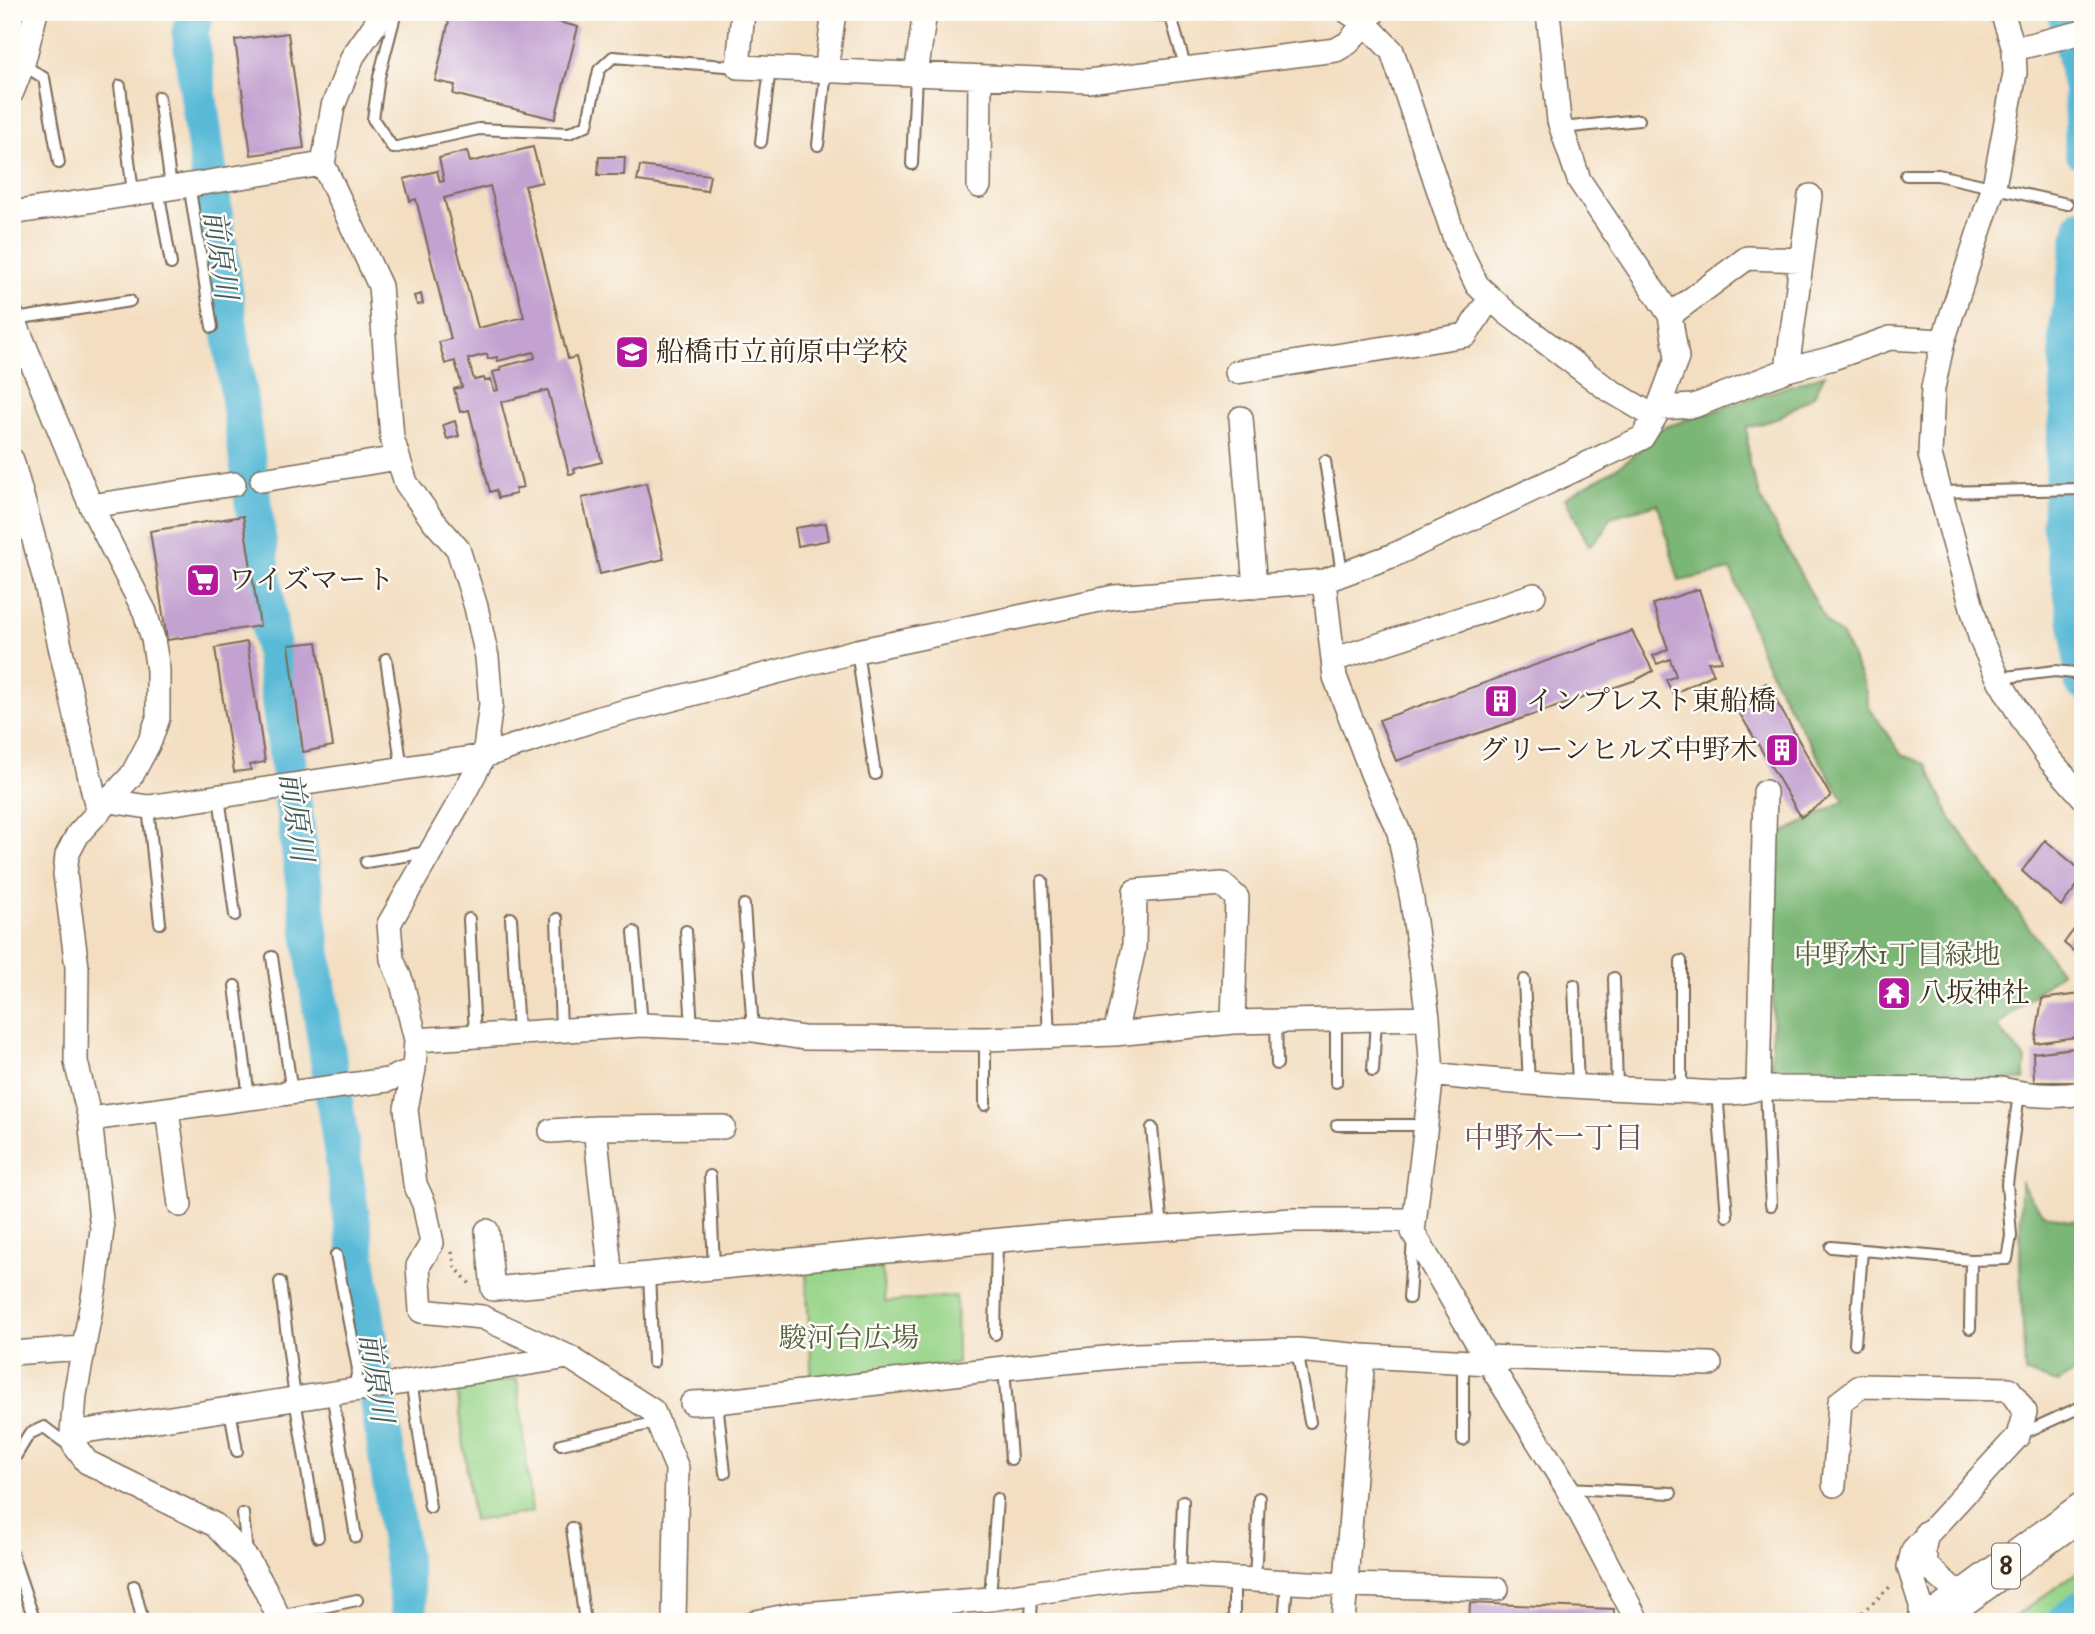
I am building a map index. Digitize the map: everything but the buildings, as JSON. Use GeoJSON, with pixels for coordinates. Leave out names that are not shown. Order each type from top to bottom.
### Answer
{"type":"FeatureCollection","features":[{"type":"Feature","properties":{"kind":"main road","name":"8"},"geometry":{"type":"LineString","coordinates":[[1930,1622],[2083,1510]]}},
{"type":"Feature","properties":{"kind":"street"},"geometry":{"type":"LineString","coordinates":[[12,92],[17,63],[36,12]]}},
{"type":"Feature","properties":{"kind":"street"},"geometry":{"type":"LineString","coordinates":[[384,12],[353,56],[333,106],[323,164],[380,286],[392,438],[406,483],[458,549],[476,607],[487,657],[491,704],[484,756],[389,924],[392,960],[402,983],[416,1040],[414,1069],[406,1109],[415,1184],[424,1204],[432,1243],[418,1266],[421,1311],[482,1317],[569,1357],[653,1411],[677,1468],[674,1622]]}},
{"type":"Feature","properties":{"kind":"street"},"geometry":{"type":"LineString","coordinates":[[743,12],[738,67],[1088,81],[1336,50],[1348,43],[1363,16],[1392,51],[1457,242],[1477,285],[1606,388],[1657,412],[1694,406],[1787,370],[1833,358],[1890,338],[1943,341]]}},
{"type":"Feature","properties":{"kind":"street"},"geometry":{"type":"LineString","coordinates":[[826,71],[834,12]]}},
{"type":"Feature","properties":{"kind":"street"},"geometry":{"type":"LineString","coordinates":[[916,75],[925,12]]}},
{"type":"Feature","properties":{"kind":"street"},"geometry":{"type":"LineString","coordinates":[[104,807],[148,807],[484,756],[600,718],[857,650],[1114,597],[1333,578],[1394,555],[1642,439],[1657,412],[1677,358],[1670,314],[1579,180],[1562,128],[1548,12]]}},
{"type":"Feature","properties":{"kind":"street"},"geometry":{"type":"LineString","coordinates":[[2002,12],[2014,49],[2014,84],[1994,186],[1943,341],[1933,388],[1930,455],[1981,640],[1998,678],[2024,722],[2050,760],[2083,797]]}},
{"type":"Feature","properties":{"kind":"street"},"geometry":{"type":"LineString","coordinates":[[2014,49],[2083,32]]}},
{"type":"Feature","properties":{"kind":"street"},"geometry":{"type":"LineString","coordinates":[[979,186],[981,77]]}},
{"type":"Feature","properties":{"kind":"street"},"geometry":{"type":"LineString","coordinates":[[12,213],[323,164]]}},
{"type":"Feature","properties":{"kind":"street"},"geometry":{"type":"LineString","coordinates":[[1787,370],[1810,196]]}},
{"type":"Feature","properties":{"kind":"street"},"geometry":{"type":"LineString","coordinates":[[1670,314],[1747,258],[1801,260]]}},
{"type":"Feature","properties":{"kind":"street"},"geometry":{"type":"LineString","coordinates":[[1237,372],[1466,335],[1490,298]]}},
{"type":"Feature","properties":{"kind":"street"},"geometry":{"type":"LineString","coordinates":[[14,317],[91,506],[145,612],[158,670],[158,718],[150,741],[132,775],[78,834],[67,855],[65,874],[77,967],[76,1062],[90,1119],[102,1229],[96,1280],[82,1349],[73,1439],[87,1462],[215,1525],[248,1560],[280,1619]]}},
{"type":"Feature","properties":{"kind":"street"},"geometry":{"type":"LineString","coordinates":[[1241,418],[1255,586]]}},
{"type":"Feature","properties":{"kind":"street"},"geometry":{"type":"LineString","coordinates":[[262,480],[398,458]]}},
{"type":"Feature","properties":{"kind":"street"},"geometry":{"type":"LineString","coordinates":[[12,460],[104,807]]}},
{"type":"Feature","properties":{"kind":"street"},"geometry":{"type":"LineString","coordinates":[[91,506],[234,484]]}},
{"type":"Feature","properties":{"kind":"street"},"geometry":{"type":"LineString","coordinates":[[1333,578],[1335,677],[1373,776],[1399,832],[1412,900],[1428,1018],[1432,1074],[1413,1226],[1479,1361],[1567,1488],[1638,1622]]}},
{"type":"Feature","properties":{"kind":"street"},"geometry":{"type":"LineString","coordinates":[[1333,660],[1534,595]]}},
{"type":"Feature","properties":{"kind":"street"},"geometry":{"type":"LineString","coordinates":[[1762,1088],[1765,792]]}},
{"type":"Feature","properties":{"kind":"street"},"geometry":{"type":"LineString","coordinates":[[1115,1034],[1134,948],[1135,891],[1222,884],[1237,898],[1233,1022]]}},
{"type":"Feature","properties":{"kind":"street"},"geometry":{"type":"LineString","coordinates":[[416,1040],[561,1028],[642,1025],[753,1030],[804,1038],[1049,1038],[1233,1022],[1428,1018]]}},
{"type":"Feature","properties":{"kind":"street"},"geometry":{"type":"LineString","coordinates":[[90,1119],[388,1080],[414,1069]]}},
{"type":"Feature","properties":{"kind":"street"},"geometry":{"type":"LineString","coordinates":[[1432,1074],[1529,1085],[1681,1091],[1752,1091],[1762,1088],[2001,1089],[2019,1093],[2068,1096],[2083,1094]]}},
{"type":"Feature","properties":{"kind":"street"},"geometry":{"type":"LineString","coordinates":[[167,1110],[180,1205]]}},
{"type":"Feature","properties":{"kind":"street"},"geometry":{"type":"LineString","coordinates":[[551,1131],[723,1127]]}},
{"type":"Feature","properties":{"kind":"street"},"geometry":{"type":"LineString","coordinates":[[594,1128],[611,1278]]}},
{"type":"Feature","properties":{"kind":"street"},"geometry":{"type":"LineString","coordinates":[[487,1231],[493,1289],[997,1240],[1162,1228],[1293,1220],[1413,1226]]}},
{"type":"Feature","properties":{"kind":"street"},"geometry":{"type":"LineString","coordinates":[[12,1353],[82,1349]]}},
{"type":"Feature","properties":{"kind":"street"},"geometry":{"type":"LineString","coordinates":[[692,1403],[1135,1355],[1297,1350],[1479,1361],[1710,1364]]}},
{"type":"Feature","properties":{"kind":"street"},"geometry":{"type":"LineString","coordinates":[[1343,1622],[1363,1356]]}},
{"type":"Feature","properties":{"kind":"street"},"geometry":{"type":"LineString","coordinates":[[73,1439],[369,1386],[569,1357]]}},
{"type":"Feature","properties":{"kind":"street"},"geometry":{"type":"LineString","coordinates":[[1834,1485],[1840,1402],[1861,1386],[2009,1389],[2025,1412],[2018,1436],[1913,1550],[1909,1567],[1921,1605],[1921,1622]]}},
{"type":"Feature","properties":{"kind":"street"},"geometry":{"type":"LineString","coordinates":[[1927,1532],[1923,1552],[1928,1567],[1952,1589],[1973,1591]]}},
{"type":"Feature","properties":{"kind":"street"},"geometry":{"type":"LineString","coordinates":[[756,1622],[990,1599],[1128,1579],[1180,1576],[1347,1586],[1497,1588]]}},
{"type":"Feature","properties":{"kind":"lane"},"geometry":{"type":"LineString","coordinates":[[396,12],[379,77],[373,119],[393,148],[479,130],[569,133],[587,125],[599,70],[613,57],[738,67]]}},
{"type":"Feature","properties":{"kind":"lane"},"geometry":{"type":"LineString","coordinates":[[1140,12],[1171,18],[1186,69]]}},
{"type":"Feature","properties":{"kind":"lane"},"geometry":{"type":"LineString","coordinates":[[17,63],[44,78],[59,163]]}},
{"type":"Feature","properties":{"kind":"lane"},"geometry":{"type":"LineString","coordinates":[[761,142],[770,68]]}},
{"type":"Feature","properties":{"kind":"lane"},"geometry":{"type":"LineString","coordinates":[[818,145],[826,71]]}},
{"type":"Feature","properties":{"kind":"lane"},"geometry":{"type":"LineString","coordinates":[[912,164],[916,75]]}},
{"type":"Feature","properties":{"kind":"lane"},"geometry":{"type":"LineString","coordinates":[[120,86],[133,193]]}},
{"type":"Feature","properties":{"kind":"lane"},"geometry":{"type":"LineString","coordinates":[[159,97],[187,184],[212,327]]}},
{"type":"Feature","properties":{"kind":"lane"},"geometry":{"type":"LineString","coordinates":[[1562,128],[1639,120]]}},
{"type":"Feature","properties":{"kind":"lane"},"geometry":{"type":"LineString","coordinates":[[1906,176],[1937,174],[2067,204]]}},
{"type":"Feature","properties":{"kind":"lane"},"geometry":{"type":"LineString","coordinates":[[171,264],[187,184]]}},
{"type":"Feature","properties":{"kind":"lane"},"geometry":{"type":"LineString","coordinates":[[14,317],[130,301]]}},
{"type":"Feature","properties":{"kind":"lane"},"geometry":{"type":"LineString","coordinates":[[1325,461],[1333,578]]}},
{"type":"Feature","properties":{"kind":"lane"},"geometry":{"type":"LineString","coordinates":[[1939,492],[2079,489]]}},
{"type":"Feature","properties":{"kind":"lane"},"geometry":{"type":"LineString","coordinates":[[857,650],[875,774]]}},
{"type":"Feature","properties":{"kind":"lane"},"geometry":{"type":"LineString","coordinates":[[386,659],[402,769]]}},
{"type":"Feature","properties":{"kind":"lane"},"geometry":{"type":"LineString","coordinates":[[1998,678],[2055,671],[2078,674]]}},
{"type":"Feature","properties":{"kind":"lane"},"geometry":{"type":"LineString","coordinates":[[219,796],[236,915]]}},
{"type":"Feature","properties":{"kind":"lane"},"geometry":{"type":"LineString","coordinates":[[148,807],[160,923]]}},
{"type":"Feature","properties":{"kind":"lane"},"geometry":{"type":"LineString","coordinates":[[366,862],[430,851]]}},
{"type":"Feature","properties":{"kind":"lane"},"geometry":{"type":"LineString","coordinates":[[1042,881],[1049,1038]]}},
{"type":"Feature","properties":{"kind":"lane"},"geometry":{"type":"LineString","coordinates":[[744,905],[753,1030]]}},
{"type":"Feature","properties":{"kind":"lane"},"geometry":{"type":"LineString","coordinates":[[511,918],[517,1032]]}},
{"type":"Feature","properties":{"kind":"lane"},"geometry":{"type":"LineString","coordinates":[[469,919],[475,1035]]}},
{"type":"Feature","properties":{"kind":"lane"},"geometry":{"type":"LineString","coordinates":[[557,919],[561,1028]]}},
{"type":"Feature","properties":{"kind":"lane"},"geometry":{"type":"LineString","coordinates":[[686,931],[692,1028]]}},
{"type":"Feature","properties":{"kind":"lane"},"geometry":{"type":"LineString","coordinates":[[634,932],[642,1025]]}},
{"type":"Feature","properties":{"kind":"lane"},"geometry":{"type":"LineString","coordinates":[[272,957],[292,1093]]}},
{"type":"Feature","properties":{"kind":"lane"},"geometry":{"type":"LineString","coordinates":[[1681,961],[1681,1091]]}},
{"type":"Feature","properties":{"kind":"lane"},"geometry":{"type":"LineString","coordinates":[[1614,978],[1617,1089]]}},
{"type":"Feature","properties":{"kind":"lane"},"geometry":{"type":"LineString","coordinates":[[1524,980],[1529,1085]]}},
{"type":"Feature","properties":{"kind":"lane"},"geometry":{"type":"LineString","coordinates":[[1574,985],[1578,1087]]}},
{"type":"Feature","properties":{"kind":"lane"},"geometry":{"type":"LineString","coordinates":[[235,986],[249,1099]]}},
{"type":"Feature","properties":{"kind":"lane"},"geometry":{"type":"LineString","coordinates":[[1373,1071],[1376,1019]]}},
{"type":"Feature","properties":{"kind":"lane"},"geometry":{"type":"LineString","coordinates":[[1336,1020],[1336,1082]]}},
{"type":"Feature","properties":{"kind":"lane"},"geometry":{"type":"LineString","coordinates":[[1276,1021],[1277,1064]]}},
{"type":"Feature","properties":{"kind":"lane"},"geometry":{"type":"LineString","coordinates":[[985,1039],[985,1105]]}},
{"type":"Feature","properties":{"kind":"lane"},"geometry":{"type":"LineString","coordinates":[[1762,1088],[1771,1205]]}},
{"type":"Feature","properties":{"kind":"lane"},"geometry":{"type":"LineString","coordinates":[[1717,1092],[1727,1216]]}},
{"type":"Feature","properties":{"kind":"lane"},"geometry":{"type":"LineString","coordinates":[[1831,1247],[1971,1260],[2007,1259],[2011,1236],[2007,1184],[2019,1093]]}},
{"type":"Feature","properties":{"kind":"lane"},"geometry":{"type":"LineString","coordinates":[[1337,1125],[1426,1125]]}},
{"type":"Feature","properties":{"kind":"lane"},"geometry":{"type":"LineString","coordinates":[[1152,1128],[1162,1228]]}},
{"type":"Feature","properties":{"kind":"lane"},"geometry":{"type":"LineString","coordinates":[[710,1176],[714,1268]]}},
{"type":"Feature","properties":{"kind":"lane"},"geometry":{"type":"LineString","coordinates":[[1409,1298],[1413,1226]]}},
{"type":"Feature","properties":{"kind":"lane"},"geometry":{"type":"LineString","coordinates":[[995,1334],[997,1240]]}},
{"type":"Feature","properties":{"kind":"lane"},"geometry":{"type":"LineString","coordinates":[[1855,1343],[1862,1250]]}},
{"type":"Feature","properties":{"kind":"lane"},"geometry":{"type":"LineString","coordinates":[[336,1255],[358,1369],[369,1386]]}},
{"type":"Feature","properties":{"kind":"lane"},"geometry":{"type":"LineString","coordinates":[[1970,1328],[1971,1260]]}},
{"type":"Feature","properties":{"kind":"lane"},"geometry":{"type":"LineString","coordinates":[[649,1274],[653,1362]]}},
{"type":"Feature","properties":{"kind":"lane"},"geometry":{"type":"LineString","coordinates":[[280,1282],[295,1399],[318,1537]]}},
{"type":"Feature","properties":{"kind":"lane"},"geometry":{"type":"LineString","coordinates":[[1297,1350],[1310,1422]]}},
{"type":"Feature","properties":{"kind":"lane"},"geometry":{"type":"LineString","coordinates":[[1463,1440],[1479,1361]]}},
{"type":"Feature","properties":{"kind":"lane"},"geometry":{"type":"LineString","coordinates":[[1004,1368],[1011,1459]]}},
{"type":"Feature","properties":{"kind":"lane"},"geometry":{"type":"LineString","coordinates":[[411,1380],[430,1507]]}},
{"type":"Feature","properties":{"kind":"lane"},"geometry":{"type":"LineString","coordinates":[[332,1393],[356,1537]]}},
{"type":"Feature","properties":{"kind":"lane"},"geometry":{"type":"LineString","coordinates":[[717,1402],[725,1473]]}},
{"type":"Feature","properties":{"kind":"lane"},"geometry":{"type":"LineString","coordinates":[[2018,1436],[2083,1406]]}},
{"type":"Feature","properties":{"kind":"lane"},"geometry":{"type":"LineString","coordinates":[[230,1409],[237,1451]]}},
{"type":"Feature","properties":{"kind":"lane"},"geometry":{"type":"LineString","coordinates":[[561,1444],[658,1422]]}},
{"type":"Feature","properties":{"kind":"lane"},"geometry":{"type":"LineString","coordinates":[[12,1462],[29,1434],[44,1427],[64,1442],[73,1439]]}},
{"type":"Feature","properties":{"kind":"lane"},"geometry":{"type":"LineString","coordinates":[[1567,1488],[1671,1493]]}},
{"type":"Feature","properties":{"kind":"lane"},"geometry":{"type":"LineString","coordinates":[[1234,1622],[1245,1579],[1259,1498]]}},
{"type":"Feature","properties":{"kind":"lane"},"geometry":{"type":"LineString","coordinates":[[990,1599],[997,1499]]}},
{"type":"Feature","properties":{"kind":"lane"},"geometry":{"type":"LineString","coordinates":[[1180,1576],[1183,1501]]}},
{"type":"Feature","properties":{"kind":"lane"},"geometry":{"type":"LineString","coordinates":[[243,1514],[248,1560]]}},
{"type":"Feature","properties":{"kind":"lane"},"geometry":{"type":"LineString","coordinates":[[572,1528],[585,1622]]}},
{"type":"Feature","properties":{"kind":"lane"},"geometry":{"type":"LineString","coordinates":[[12,1554],[35,1622]]}},
{"type":"Feature","properties":{"kind":"lane"},"geometry":{"type":"LineString","coordinates":[[1284,1622],[1287,1582]]}},
{"type":"Feature","properties":{"kind":"lane"},"geometry":{"type":"LineString","coordinates":[[134,1586],[144,1622]]}},
{"type":"Feature","properties":{"kind":"lane"},"geometry":{"type":"LineString","coordinates":[[1031,1622],[1032,1593]]}},
{"type":"Feature","properties":{"kind":"lane"},"geometry":{"type":"LineString","coordinates":[[280,1619],[357,1600]]}},
{"type":"Feature","properties":{"kind":"path"},"geometry":{"type":"LineString","coordinates":[[450,1240],[455,1267],[467,1282],[480,1288],[493,1289]]}},
{"type":"Feature","properties":{"kind":"path"},"geometry":{"type":"LineString","coordinates":[[1853,1622],[1909,1567]]}},
{"type":"Feature","properties":{"kind":"green space","name":"中野木1丁目緑地"},"geometry":{"type":"Polygon","coordinates":[[[1825,374],[1814,395],[1776,419],[1747,428],[1749,465],[1764,506],[1827,623],[1842,636],[1864,684],[1869,707],[1901,754],[1926,764],[1952,820],[2061,972],[1997,1026],[2026,1060],[2024,1080],[1771,1076],[1777,836],[1844,801],[1763,657],[1731,570],[1679,581],[1658,504],[1610,517],[1604,532],[1589,546],[1565,498],[1627,461],[1648,442],[1656,430],[1825,374]]]}},
{"type":"Feature","properties":{"kind":"green space"},"geometry":{"type":"Polygon","coordinates":[[[2021,1183],[2042,1213],[2069,1221],[2083,1220],[2083,1366],[2058,1383],[2025,1373],[2020,1266],[2021,1183]]]}},
{"type":"Feature","properties":{"kind":"green space","name":"駿河台広場"},"geometry":{"type":"Polygon","coordinates":[[[881,1262],[885,1302],[956,1296],[957,1364],[812,1383],[806,1271],[881,1262]]]}},
{"type":"Feature","properties":{"kind":"green space"},"geometry":{"type":"Polygon","coordinates":[[[517,1379],[532,1512],[473,1521],[457,1387],[517,1379]]]}},
{"type":"Feature","properties":{"kind":"green space"},"geometry":{"type":"Polygon","coordinates":[[[2083,1568],[2083,1588],[2038,1622],[2007,1622],[2083,1568]]]}},
{"type":"Feature","properties":{"kind":"waterway","name":"前原川"},"geometry":{"type":"LineString","coordinates":[[196,12],[190,32],[320,1003],[411,1622]]}},
{"type":"Feature","properties":{"kind":"waterway"},"geometry":{"type":"LineString","coordinates":[[2066,12],[2082,92],[2083,151]]}},
{"type":"Feature","properties":{"kind":"waterway"},"geometry":{"type":"LineString","coordinates":[[2083,226],[2067,333],[2069,410],[2060,524],[2080,638],[2083,682]]}},
{"type":"Feature","properties":{"kind":"waterway"},"geometry":{"type":"LineString","coordinates":[[2064,1622],[2083,1608]]}},
{"type":"Feature","properties":{"kind":"place","name":"船橋市立前原中学校"},"geometry":{"type":"Point","coordinates":[632,352]}},
{"type":"Feature","properties":{"kind":"place","name":"ワイズマート"},"geometry":{"type":"Point","coordinates":[203,580]}},
{"type":"Feature","properties":{"kind":"place","name":"インプレスト東船橋"},"geometry":{"type":"Point","coordinates":[1501,701]}},
{"type":"Feature","properties":{"kind":"place","name":"グリーンヒルズ中野木"},"geometry":{"type":"Point","coordinates":[1782,750]}},
{"type":"Feature","properties":{"kind":"place","name":"八坂神社"},"geometry":{"type":"Point","coordinates":[1894,993]}},
{"type":"Feature","properties":{"kind":"district","name":"中野木一丁目"},"geometry":{"type":"Point","coordinates":[1554,1139]}}]}
